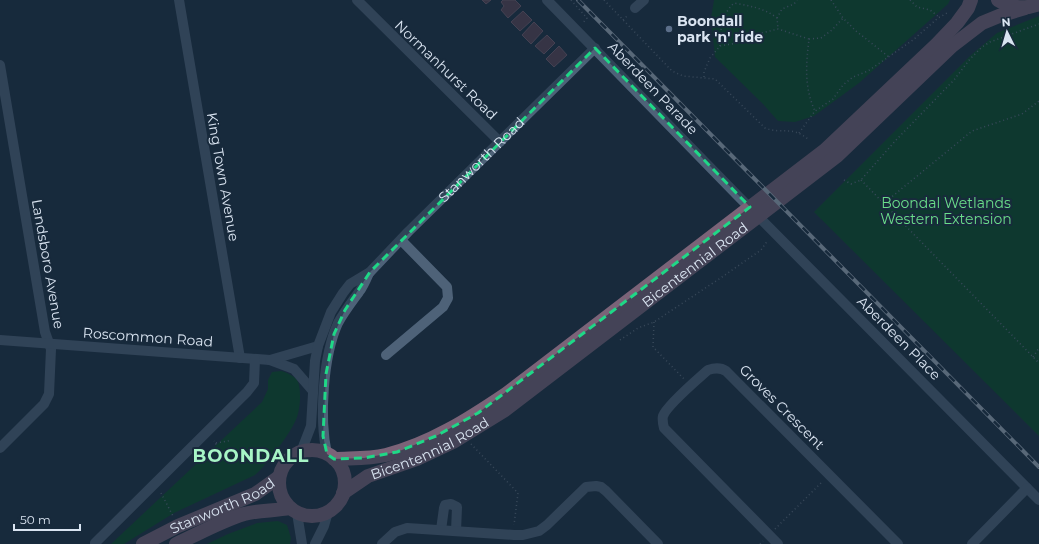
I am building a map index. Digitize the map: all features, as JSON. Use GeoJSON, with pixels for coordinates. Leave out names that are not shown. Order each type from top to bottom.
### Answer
{"type":"FeatureCollection","features":[{"type":"Feature","properties":{"kind":"main road","name":"Bicentennial Road"},"geometry":{"type":"LineString","coordinates":[[791,184],[937,44],[957,23],[972,0]]}},
{"type":"Feature","properties":{"kind":"main road","name":"Bicentennial Road"},"geometry":{"type":"LineString","coordinates":[[998,0],[1008,6],[1025,8]]}},
{"type":"Feature","properties":{"kind":"main road","name":"Bicentennial Road"},"geometry":{"type":"LineString","coordinates":[[344,492],[368,476],[417,459],[453,442],[505,410],[740,223],[791,184],[837,156],[952,46],[982,24],[999,16],[1039,4]]}},
{"type":"Feature","properties":{"kind":"main road","name":"Bicentennial Road"},"geometry":{"type":"LineString","coordinates":[[331,456],[364,458],[397,452],[458,425],[506,394],[740,223]]}},
{"type":"Feature","properties":{"kind":"main road"},"geometry":{"type":"LineString","coordinates":[[310,450],[318,451],[331,456],[340,466],[344,474],[344,492],[335,507],[328,512],[307,516],[294,510],[283,499],[279,489],[279,478],[282,469],[293,456],[301,452],[310,450]]}},
{"type":"Feature","properties":{"kind":"main road","name":"Stanworth Road"},"geometry":{"type":"LineString","coordinates":[[143,544],[178,526],[255,494],[279,478]]}},
{"type":"Feature","properties":{"kind":"main road","name":"Stanworth Road"},"geometry":{"type":"LineString","coordinates":[[176,544],[244,514],[294,510]]}},
{"type":"Feature","properties":{"kind":"street","name":"King Town Avenue"},"geometry":{"type":"LineString","coordinates":[[179,0],[240,358]]}},
{"type":"Feature","properties":{"kind":"street","name":"Normanhurst Road"},"geometry":{"type":"LineString","coordinates":[[357,0],[500,142]]}},
{"type":"Feature","properties":{"kind":"street","name":"Aberdeen Parade"},"geometry":{"type":"LineString","coordinates":[[548,0],[738,196]]}},
{"type":"Feature","properties":{"kind":"street"},"geometry":{"type":"LineString","coordinates":[[635,8],[644,0]]}},
{"type":"Feature","properties":{"kind":"street","name":"Stanworth Road"},"geometry":{"type":"LineString","coordinates":[[301,452],[310,426],[314,390],[315,361],[318,346],[331,312],[343,293],[350,284],[370,272],[595,48]]}},
{"type":"Feature","properties":{"kind":"street","name":"Landsboro Avenue"},"geometry":{"type":"LineString","coordinates":[[0,65],[45,332],[51,349],[49,394],[44,404],[0,448]]}},
{"type":"Feature","properties":{"kind":"street","name":"Aberdeen Place"},"geometry":{"type":"LineString","coordinates":[[738,196],[1039,500]]}},
{"type":"Feature","properties":{"kind":"street"},"geometry":{"type":"LineString","coordinates":[[386,355],[443,307],[448,298],[447,287],[401,240]]}},
{"type":"Feature","properties":{"kind":"street","name":"Stanworth Road"},"geometry":{"type":"LineString","coordinates":[[331,456],[323,436],[322,418],[326,374],[331,344],[339,322],[370,272]]}},
{"type":"Feature","properties":{"kind":"street","name":"Roscommon Road"},"geometry":{"type":"LineString","coordinates":[[0,340],[270,360],[294,369],[314,390]]}},
{"type":"Feature","properties":{"kind":"street","name":"Roscommon Road"},"geometry":{"type":"LineString","coordinates":[[270,360],[318,346]]}},
{"type":"Feature","properties":{"kind":"street"},"geometry":{"type":"LineString","coordinates":[[95,543],[247,392],[254,383],[255,359]]}},
{"type":"Feature","properties":{"kind":"street","name":"Groves Crescent"},"geometry":{"type":"LineString","coordinates":[[778,544],[664,428],[664,414],[691,386],[711,369],[723,369],[726,371],[898,544]]}},
{"type":"Feature","properties":{"kind":"street"},"geometry":{"type":"LineString","coordinates":[[382,544],[395,532],[407,528],[514,535],[531,534],[547,526],[581,490],[586,487],[596,486],[601,487],[606,491],[658,544]]}},
{"type":"Feature","properties":{"kind":"street"},"geometry":{"type":"LineString","coordinates":[[972,544],[1027,488]]}},
{"type":"Feature","properties":{"kind":"street"},"geometry":{"type":"LineString","coordinates":[[441,530],[445,505],[451,504],[457,508],[456,531]]}},
{"type":"Feature","properties":{"kind":"street"},"geometry":{"type":"LineString","coordinates":[[294,510],[302,544]]}},
{"type":"Feature","properties":{"kind":"street"},"geometry":{"type":"LineString","coordinates":[[315,544],[324,526],[328,512]]}},
{"type":"Feature","properties":{"kind":"path"},"geometry":{"type":"LineString","coordinates":[[571,0],[587,18],[577,30]]}},
{"type":"Feature","properties":{"kind":"path"},"geometry":{"type":"LineString","coordinates":[[604,0],[672,71],[683,76],[715,79],[721,83],[765,128],[771,130],[789,130],[799,133],[808,140]]}},
{"type":"Feature","properties":{"kind":"path"},"geometry":{"type":"LineString","coordinates":[[778,30],[777,18],[782,9],[794,4],[797,0]]}},
{"type":"Feature","properties":{"kind":"path"},"geometry":{"type":"LineString","coordinates":[[831,0],[843,18],[856,31],[889,57]]}},
{"type":"Feature","properties":{"kind":"path"},"geometry":{"type":"LineString","coordinates":[[910,0],[917,7],[930,10],[939,17]]}},
{"type":"Feature","properties":{"kind":"path"},"geometry":{"type":"LineString","coordinates":[[704,77],[704,72],[710,58],[720,46],[721,26],[726,11],[734,3],[768,11],[777,18]]}},
{"type":"Feature","properties":{"kind":"path"},"geometry":{"type":"LineString","coordinates":[[799,133],[815,111],[833,99],[843,85],[853,77],[868,71],[889,57],[913,40],[939,17],[947,13],[951,18]]}},
{"type":"Feature","properties":{"kind":"path"},"geometry":{"type":"LineString","coordinates":[[720,46],[737,42],[754,35],[778,30],[809,39],[821,38],[832,30],[843,18]]}},
{"type":"Feature","properties":{"kind":"path"},"geometry":{"type":"LineString","coordinates":[[844,180],[851,184],[860,180],[954,80],[970,59],[982,48],[990,42],[1039,24]]}},
{"type":"Feature","properties":{"kind":"path"},"geometry":{"type":"LineString","coordinates":[[809,39],[806,66],[807,86],[811,104],[815,111]]}},
{"type":"Feature","properties":{"kind":"path"},"geometry":{"type":"LineString","coordinates":[[884,204],[972,131],[1022,114],[1039,100]]}},
{"type":"Feature","properties":{"kind":"path"},"geometry":{"type":"LineString","coordinates":[[860,180],[1039,363]]}},
{"type":"Feature","properties":{"kind":"path"},"geometry":{"type":"LineString","coordinates":[[620,340],[638,328],[654,322],[761,250],[769,238]]}},
{"type":"Feature","properties":{"kind":"path"},"geometry":{"type":"LineString","coordinates":[[654,322],[653,347],[691,386]]}},
{"type":"Feature","properties":{"kind":"path"},"geometry":{"type":"LineString","coordinates":[[1033,357],[1039,348]]}},
{"type":"Feature","properties":{"kind":"path"},"geometry":{"type":"LineString","coordinates":[[216,443],[231,439]]}},
{"type":"Feature","properties":{"kind":"path"},"geometry":{"type":"LineString","coordinates":[[213,452],[216,443]]}},
{"type":"Feature","properties":{"kind":"path"},"geometry":{"type":"LineString","coordinates":[[471,444],[518,493],[514,535]]}},
{"type":"Feature","properties":{"kind":"path"},"geometry":{"type":"LineString","coordinates":[[772,532],[829,475]]}},
{"type":"Feature","properties":{"kind":"path"},"geometry":{"type":"LineString","coordinates":[[161,493],[173,517]]}},
{"type":"Feature","properties":{"kind":"highlighted area"},"geometry":{"type":"Polygon","coordinates":[[[595,48],[750,207],[478,413],[436,436],[397,452],[364,458],[334,459],[327,454],[323,436],[326,374],[334,334],[345,310],[370,272],[595,48]]]}},
{"type":"Feature","properties":{"kind":"green space"},"geometry":{"type":"Polygon","coordinates":[[[714,0],[950,0],[948,4],[859,83],[814,116],[795,122],[778,121],[763,104],[715,57],[711,18],[714,0]]]}},
{"type":"Feature","properties":{"kind":"green space","name":"Boondal Wetlands Western Extension"},"geometry":{"type":"Polygon","coordinates":[[[1039,16],[1039,436],[814,212],[971,55],[997,33],[1039,16]]]}},
{"type":"Feature","properties":{"kind":"green space"},"geometry":{"type":"Polygon","coordinates":[[[281,371],[297,380],[300,388],[300,404],[294,423],[285,439],[260,470],[255,475],[174,513],[124,544],[111,544],[262,402],[268,389],[268,380],[272,372],[281,371]]]}},
{"type":"Feature","properties":{"kind":"green space"},"geometry":{"type":"Polygon","coordinates":[[[278,521],[287,525],[291,538],[290,544],[207,544],[257,523],[278,521]]]}},
{"type":"Feature","properties":{"kind":"building"},"geometry":{"type":"Polygon","coordinates":[[[482,0],[491,0],[486,4],[482,0]]]}},
{"type":"Feature","properties":{"kind":"building"},"geometry":{"type":"Polygon","coordinates":[[[503,0],[515,0],[521,6],[508,18],[501,10],[504,6],[501,2],[503,0]]]}},
{"type":"Feature","properties":{"kind":"building"},"geometry":{"type":"Polygon","coordinates":[[[523,11],[532,20],[520,31],[511,22],[523,11]]]}},
{"type":"Feature","properties":{"kind":"building"},"geometry":{"type":"Polygon","coordinates":[[[534,22],[543,31],[531,44],[522,35],[534,22]]]}},
{"type":"Feature","properties":{"kind":"building"},"geometry":{"type":"Polygon","coordinates":[[[547,35],[555,43],[544,54],[535,46],[547,35]]]}},
{"type":"Feature","properties":{"kind":"building"},"geometry":{"type":"Polygon","coordinates":[[[559,46],[567,55],[554,67],[546,59],[559,46]]]}},
{"type":"Feature","properties":{"kind":"railway"},"geometry":{"type":"LineString","coordinates":[[578,0],[1039,467]]}},
{"type":"Feature","properties":{"kind":"place","name":"Boondall park 'n' ride"},"geometry":{"type":"Point","coordinates":[669,29]}},
{"type":"Feature","properties":{"kind":"district","name":"BOONDALL"},"geometry":{"type":"Point","coordinates":[251,456]}}]}
